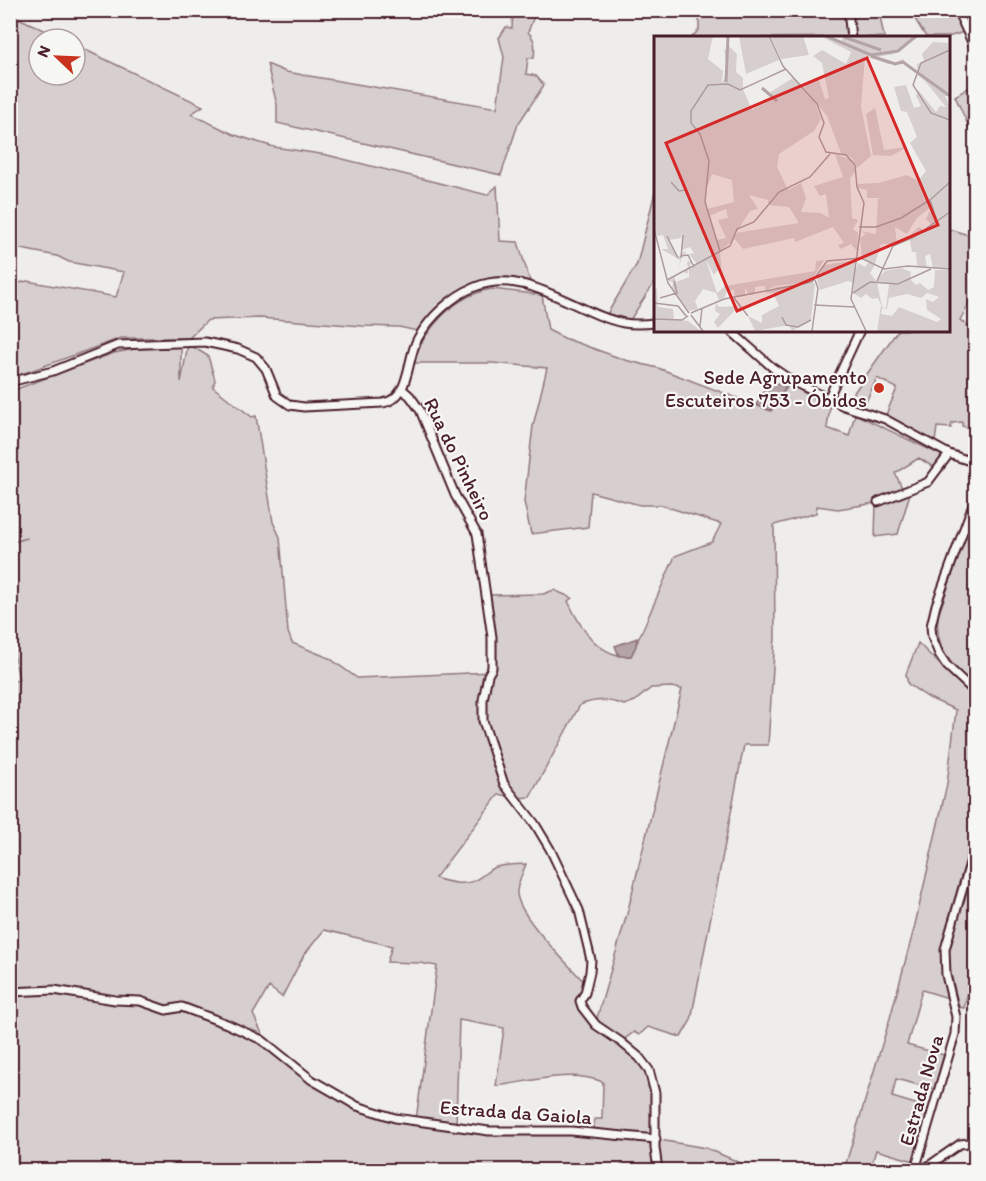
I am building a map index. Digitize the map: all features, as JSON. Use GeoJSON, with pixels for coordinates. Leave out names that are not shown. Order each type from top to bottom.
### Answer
{"type":"FeatureCollection","features":[{"type":"Feature","properties":{"kind":"street"},"geometry":{"type":"LineString","coordinates":[[848,10],[852,36]]}},
{"type":"Feature","properties":{"kind":"street"},"geometry":{"type":"LineString","coordinates":[[957,10],[975,51]]}},
{"type":"Feature","properties":{"kind":"street"},"geometry":{"type":"LineString","coordinates":[[10,382],[53,371],[118,345],[184,341],[219,344],[251,354],[263,364],[277,396],[285,403],[294,406],[304,408],[383,403],[396,398],[402,389],[414,345],[430,321],[451,301],[471,288],[483,284],[502,282],[522,285],[541,290],[618,322],[654,323]]}},
{"type":"Feature","properties":{"kind":"street"},"geometry":{"type":"LineString","coordinates":[[732,332],[780,374],[828,399],[885,419],[949,454],[975,463]]}},
{"type":"Feature","properties":{"kind":"street"},"geometry":{"type":"LineString","coordinates":[[828,399],[859,332]]}},
{"type":"Feature","properties":{"kind":"street","name":"Rua do Pinheiro"},"geometry":{"type":"LineString","coordinates":[[402,389],[420,410],[455,495],[477,534],[492,637],[492,668],[488,675],[483,700],[483,721],[490,743],[504,784],[550,849],[579,910],[591,960],[585,993],[580,1001],[582,1007],[596,1025],[639,1057],[649,1070],[655,1093],[658,1170]]}},
{"type":"Feature","properties":{"kind":"street"},"geometry":{"type":"LineString","coordinates":[[878,502],[928,482],[949,454]]}},
{"type":"Feature","properties":{"kind":"street"},"geometry":{"type":"LineString","coordinates":[[975,496],[936,605],[931,626],[932,637],[939,654],[947,666],[975,693]]}},
{"type":"Feature","properties":{"kind":"street","name":"Estrada Nova"},"geometry":{"type":"LineString","coordinates":[[916,1170],[955,1034],[956,1017],[946,975],[945,949],[975,843]]}},
{"type":"Feature","properties":{"kind":"street","name":"Estrada da Gaiola"},"geometry":{"type":"LineString","coordinates":[[10,992],[54,990],[115,1000],[140,1001],[166,1010],[182,1007],[262,1040],[312,1080],[357,1106],[395,1118],[489,1131],[571,1131],[656,1139]]}},
{"type":"Feature","properties":{"kind":"street"},"geometry":{"type":"LineString","coordinates":[[916,1170],[924,1169],[960,1144],[975,1142]]}},
{"type":"Feature","properties":{"kind":"shaded area"},"geometry":{"type":"Polygon","coordinates":[[[716,10],[879,11],[884,36],[693,36],[699,30],[699,15],[716,10]]]}},
{"type":"Feature","properties":{"kind":"shaded area"},"geometry":{"type":"Polygon","coordinates":[[[513,11],[536,11],[528,32],[534,41],[534,58],[528,58],[526,74],[536,76],[544,85],[518,124],[501,175],[277,123],[277,105],[267,64],[286,72],[497,108],[504,57],[499,38],[506,27],[512,28],[513,11]]]}},
{"type":"Feature","properties":{"kind":"shaded area"},"geometry":{"type":"Polygon","coordinates":[[[910,11],[975,11],[975,51],[967,31],[950,36],[925,36],[910,11]]]}},
{"type":"Feature","properties":{"kind":"shaded area"},"geometry":{"type":"Polygon","coordinates":[[[10,14],[38,27],[27,27],[27,87],[87,87],[87,51],[203,106],[191,114],[235,135],[274,147],[327,155],[487,195],[497,186],[500,241],[518,242],[530,281],[502,277],[476,282],[444,302],[417,331],[399,327],[260,318],[208,320],[189,338],[121,338],[11,378],[11,285],[27,281],[116,297],[124,272],[69,262],[57,256],[16,248],[11,250],[10,14]]]}},
{"type":"Feature","properties":{"kind":"shaded area"},"geometry":{"type":"Polygon","coordinates":[[[975,84],[975,150],[972,134],[955,96],[975,84]]]}},
{"type":"Feature","properties":{"kind":"shaded area"},"geometry":{"type":"Polygon","coordinates":[[[654,196],[654,283],[630,320],[607,314],[637,264],[654,196]]]}},
{"type":"Feature","properties":{"kind":"shaded area"},"geometry":{"type":"Polygon","coordinates":[[[950,229],[975,237],[975,293],[960,320],[975,331],[975,442],[971,440],[969,428],[962,426],[962,422],[952,423],[951,428],[937,427],[935,442],[886,415],[897,388],[877,378],[863,408],[848,401],[897,332],[950,332],[950,229]]]}},
{"type":"Feature","properties":{"kind":"shaded area"},"geometry":{"type":"Polygon","coordinates":[[[492,289],[542,295],[548,330],[564,338],[625,360],[658,368],[771,411],[789,384],[830,407],[827,428],[849,436],[855,414],[943,456],[936,469],[919,458],[895,473],[904,492],[911,490],[898,534],[875,537],[876,503],[838,509],[817,506],[816,513],[774,525],[775,637],[768,745],[744,745],[691,1020],[681,1037],[648,1027],[639,1035],[634,1032],[622,1041],[639,1057],[652,1080],[654,1139],[706,1148],[757,1170],[11,1170],[10,681],[19,680],[10,612],[11,391],[114,353],[135,349],[181,347],[181,382],[188,344],[208,356],[215,380],[213,387],[252,417],[256,416],[273,522],[280,537],[288,632],[292,643],[329,658],[357,678],[492,672],[485,595],[543,594],[554,590],[572,598],[568,601],[578,621],[600,646],[609,652],[631,656],[675,556],[712,542],[721,524],[661,505],[640,505],[591,492],[588,527],[531,534],[524,502],[533,426],[547,368],[492,363],[412,363],[433,326],[453,306],[478,293],[492,289]],[[651,688],[635,701],[624,705],[602,700],[580,705],[530,797],[516,798],[499,794],[435,878],[467,883],[497,867],[526,864],[517,891],[519,901],[534,926],[587,985],[580,1001],[595,1025],[627,914],[682,689],[651,688]],[[324,930],[304,955],[282,997],[269,987],[253,1014],[264,1038],[333,1092],[357,1106],[416,1120],[437,966],[387,962],[392,946],[324,930]],[[459,1020],[456,1124],[488,1129],[592,1133],[595,1119],[602,1119],[603,1082],[590,1078],[563,1076],[496,1086],[504,1028],[459,1020]]]}},
{"type":"Feature","properties":{"kind":"shaded area"},"geometry":{"type":"Polygon","coordinates":[[[771,381],[786,387],[770,410],[756,405],[771,381]]]}},
{"type":"Feature","properties":{"kind":"shaded area"},"geometry":{"type":"Polygon","coordinates":[[[975,510],[975,688],[959,672],[942,648],[939,639],[938,616],[975,510]]]}},
{"type":"Feature","properties":{"kind":"shaded area"},"geometry":{"type":"Polygon","coordinates":[[[637,638],[631,656],[619,656],[615,646],[637,638]]]}},
{"type":"Feature","properties":{"kind":"shaded area"},"geometry":{"type":"Polygon","coordinates":[[[918,643],[975,699],[975,828],[943,939],[941,963],[948,998],[922,990],[907,1045],[944,1055],[934,1089],[896,1079],[892,1097],[929,1108],[914,1161],[876,1150],[870,1170],[844,1170],[914,929],[947,784],[956,710],[929,698],[908,684],[906,674],[918,643]]]}},
{"type":"Feature","properties":{"kind":"shaded area"},"geometry":{"type":"Polygon","coordinates":[[[975,856],[975,964],[964,1008],[959,1007],[949,966],[949,953],[975,856]]]}},
{"type":"Feature","properties":{"kind":"waterway"},"geometry":{"type":"LineString","coordinates":[[10,543],[27,538]]}},
{"type":"Feature","properties":{"kind":"place","name":"Sede Agrupamento Escuteiros 753 - Óbidos"},"geometry":{"type":"Point","coordinates":[879,388]}}]}
